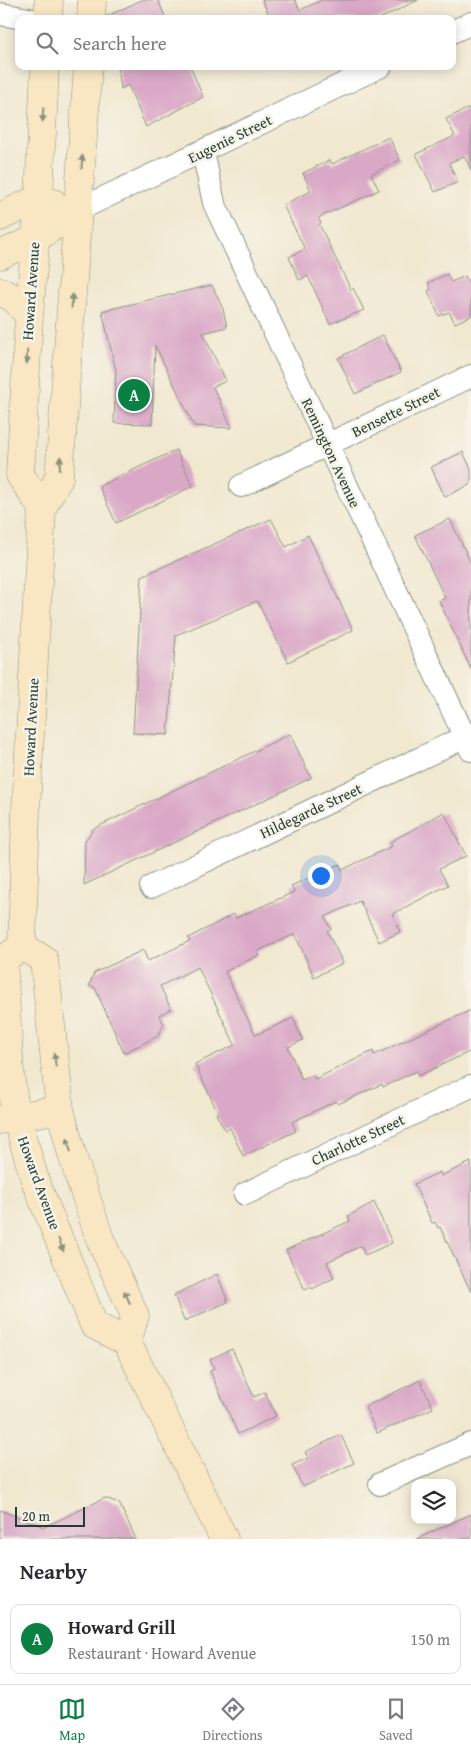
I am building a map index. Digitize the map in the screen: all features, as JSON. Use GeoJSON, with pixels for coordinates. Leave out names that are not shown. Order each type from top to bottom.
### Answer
{"type":"FeatureCollection","features":[{"type":"Feature","properties":{"kind":"main road"},"geometry":{"type":"LineString","coordinates":[[48,15],[49,0]]}},
{"type":"Feature","properties":{"kind":"main road"},"geometry":{"type":"LineString","coordinates":[[91,15],[92,0]]}},
{"type":"Feature","properties":{"kind":"main road","name":"Howard Avenue"},"geometry":{"type":"LineString","coordinates":[[42,508],[20,475],[29,316],[39,198],[45,70]]}},
{"type":"Feature","properties":{"kind":"main road","name":"Howard Avenue"},"geometry":{"type":"LineString","coordinates":[[88,70],[58,478],[42,508],[26,810],[22,946],[3,960],[10,1073],[8,1118],[94,1325],[127,1342]]}},
{"type":"Feature","properties":{"kind":"main road"},"geometry":{"type":"LineString","coordinates":[[0,217],[39,198],[78,210]]}},
{"type":"Feature","properties":{"kind":"main road","name":"Eugenie Street"},"geometry":{"type":"LineString","coordinates":[[0,255],[35,239],[78,210]]}},
{"type":"Feature","properties":{"kind":"main road"},"geometry":{"type":"LineString","coordinates":[[0,291],[15,299],[29,316]]}},
{"type":"Feature","properties":{"kind":"main road"},"geometry":{"type":"LineString","coordinates":[[22,946],[44,960],[60,1109],[75,1167],[100,1240],[136,1316],[127,1342],[224,1539]]}},
{"type":"Feature","properties":{"kind":"main road"},"geometry":{"type":"LineString","coordinates":[[8,1118],[60,1109]]}},
{"type":"Feature","properties":{"kind":"street"},"geometry":{"type":"LineString","coordinates":[[0,14],[15,17]]}},
{"type":"Feature","properties":{"kind":"street"},"geometry":{"type":"LineString","coordinates":[[456,30],[471,23]]}},
{"type":"Feature","properties":{"kind":"street","name":"Eugenie Street"},"geometry":{"type":"LineString","coordinates":[[78,210],[204,152],[373,70]]}},
{"type":"Feature","properties":{"kind":"street","name":"Remington Avenue"},"geometry":{"type":"LineString","coordinates":[[204,152],[214,204],[469,741]]}},
{"type":"Feature","properties":{"kind":"street","name":"Bensette Street"},"geometry":{"type":"LineString","coordinates":[[241,486],[471,376]]}},
{"type":"Feature","properties":{"kind":"street","name":"Hildegarde Street"},"geometry":{"type":"LineString","coordinates":[[151,887],[469,741]]}},
{"type":"Feature","properties":{"kind":"street","name":"Charlotte Street"},"geometry":{"type":"LineString","coordinates":[[245,1194],[471,1086]]}},
{"type":"Feature","properties":{"kind":"street"},"geometry":{"type":"LineString","coordinates":[[380,1484],[471,1444]]}},
{"type":"Feature","properties":{"kind":"building"},"geometry":{"type":"Polygon","coordinates":[[[142,0],[158,0],[164,15],[109,15],[142,0]]]}},
{"type":"Feature","properties":{"kind":"building"},"geometry":{"type":"Polygon","coordinates":[[[262,0],[295,0],[300,10],[322,0],[418,0],[387,15],[269,15],[262,0]]]}},
{"type":"Feature","properties":{"kind":"building"},"geometry":{"type":"Polygon","coordinates":[[[119,70],[192,70],[203,97],[146,127],[128,85],[121,89],[119,70]]]}},
{"type":"Feature","properties":{"kind":"building"},"geometry":{"type":"Polygon","coordinates":[[[471,107],[471,170],[464,156],[449,163],[458,182],[435,192],[416,154],[455,136],[446,119],[471,107]]]}},
{"type":"Feature","properties":{"kind":"building"},"geometry":{"type":"Polygon","coordinates":[[[389,137],[400,160],[371,174],[379,190],[318,218],[321,223],[319,224],[351,290],[353,288],[364,310],[330,324],[308,276],[299,280],[289,257],[305,249],[283,205],[311,191],[303,173],[330,160],[332,164],[389,137]]]}},
{"type":"Feature","properties":{"kind":"building"},"geometry":{"type":"Polygon","coordinates":[[[447,274],[451,282],[465,276],[471,288],[471,316],[455,323],[449,312],[439,316],[428,291],[431,289],[428,283],[447,274]]]}},
{"type":"Feature","properties":{"kind":"building"},"geometry":{"type":"Polygon","coordinates":[[[212,285],[223,309],[227,327],[203,333],[226,381],[213,387],[232,428],[194,426],[155,345],[152,424],[114,423],[116,371],[102,311],[212,285]]]}},
{"type":"Feature","properties":{"kind":"building"},"geometry":{"type":"Polygon","coordinates":[[[383,335],[401,372],[355,394],[338,358],[383,335]]]}},
{"type":"Feature","properties":{"kind":"building"},"geometry":{"type":"Polygon","coordinates":[[[176,450],[193,486],[116,523],[99,486],[176,450]]]}},
{"type":"Feature","properties":{"kind":"building"},"geometry":{"type":"Polygon","coordinates":[[[463,452],[471,469],[471,484],[445,497],[431,467],[463,452]]]}},
{"type":"Feature","properties":{"kind":"building"},"geometry":{"type":"Polygon","coordinates":[[[271,519],[286,547],[308,535],[353,630],[288,662],[257,601],[176,635],[168,735],[133,733],[142,576],[271,519]]]}},
{"type":"Feature","properties":{"kind":"building"},"geometry":{"type":"Polygon","coordinates":[[[450,519],[471,563],[471,669],[439,601],[445,598],[415,535],[450,519]]]}},
{"type":"Feature","properties":{"kind":"building"},"geometry":{"type":"Polygon","coordinates":[[[290,734],[311,778],[84,885],[85,841],[93,829],[290,734]]]}},
{"type":"Feature","properties":{"kind":"building"},"geometry":{"type":"Polygon","coordinates":[[[444,812],[466,856],[439,869],[448,885],[392,914],[400,932],[379,942],[360,901],[325,917],[331,929],[327,931],[343,963],[314,977],[295,934],[258,951],[259,955],[225,972],[255,1034],[293,1018],[303,1040],[288,1047],[302,1080],[313,1075],[315,1079],[373,1051],[374,1055],[471,1010],[471,1051],[418,1076],[416,1071],[383,1087],[382,1084],[338,1104],[336,1101],[292,1122],[296,1131],[243,1156],[230,1128],[225,1130],[216,1114],[218,1113],[195,1064],[235,1045],[198,967],[160,986],[171,1009],[159,1015],[164,1024],[158,1036],[124,1053],[95,988],[89,986],[94,973],[143,950],[148,961],[190,941],[188,938],[234,914],[236,918],[294,892],[291,886],[340,864],[342,870],[392,846],[390,842],[444,812]]]}},
{"type":"Feature","properties":{"kind":"building"},"geometry":{"type":"Polygon","coordinates":[[[471,1162],[471,1292],[440,1227],[438,1228],[435,1222],[432,1223],[414,1184],[440,1172],[441,1176],[471,1162]]]}},
{"type":"Feature","properties":{"kind":"building"},"geometry":{"type":"Polygon","coordinates":[[[374,1202],[392,1243],[365,1255],[361,1246],[327,1262],[334,1278],[312,1289],[311,1287],[305,1290],[286,1250],[350,1221],[348,1216],[374,1202]]]}},
{"type":"Feature","properties":{"kind":"building"},"geometry":{"type":"Polygon","coordinates":[[[217,1274],[228,1302],[184,1321],[174,1295],[217,1274]]]}},
{"type":"Feature","properties":{"kind":"building"},"geometry":{"type":"Polygon","coordinates":[[[232,1349],[254,1397],[265,1392],[276,1416],[238,1434],[210,1371],[214,1368],[210,1359],[232,1349]]]}},
{"type":"Feature","properties":{"kind":"building"},"geometry":{"type":"Polygon","coordinates":[[[420,1380],[433,1408],[377,1433],[365,1407],[420,1380]]]}},
{"type":"Feature","properties":{"kind":"building"},"geometry":{"type":"Polygon","coordinates":[[[341,1435],[354,1463],[303,1487],[292,1465],[308,1458],[305,1452],[341,1435]]]}},
{"type":"Feature","properties":{"kind":"building"},"geometry":{"type":"Polygon","coordinates":[[[105,1498],[119,1503],[136,1539],[0,1539],[0,1510],[44,1527],[105,1498]]]}},
{"type":"Feature","properties":{"kind":"building"},"geometry":{"type":"Polygon","coordinates":[[[471,1514],[471,1539],[417,1539],[449,1524],[456,1524],[456,1521],[471,1514]]]}},
{"type":"Feature","properties":{"kind":"place","name":"Howard Grill"},"geometry":{"type":"Point","coordinates":[134,395]}}]}
